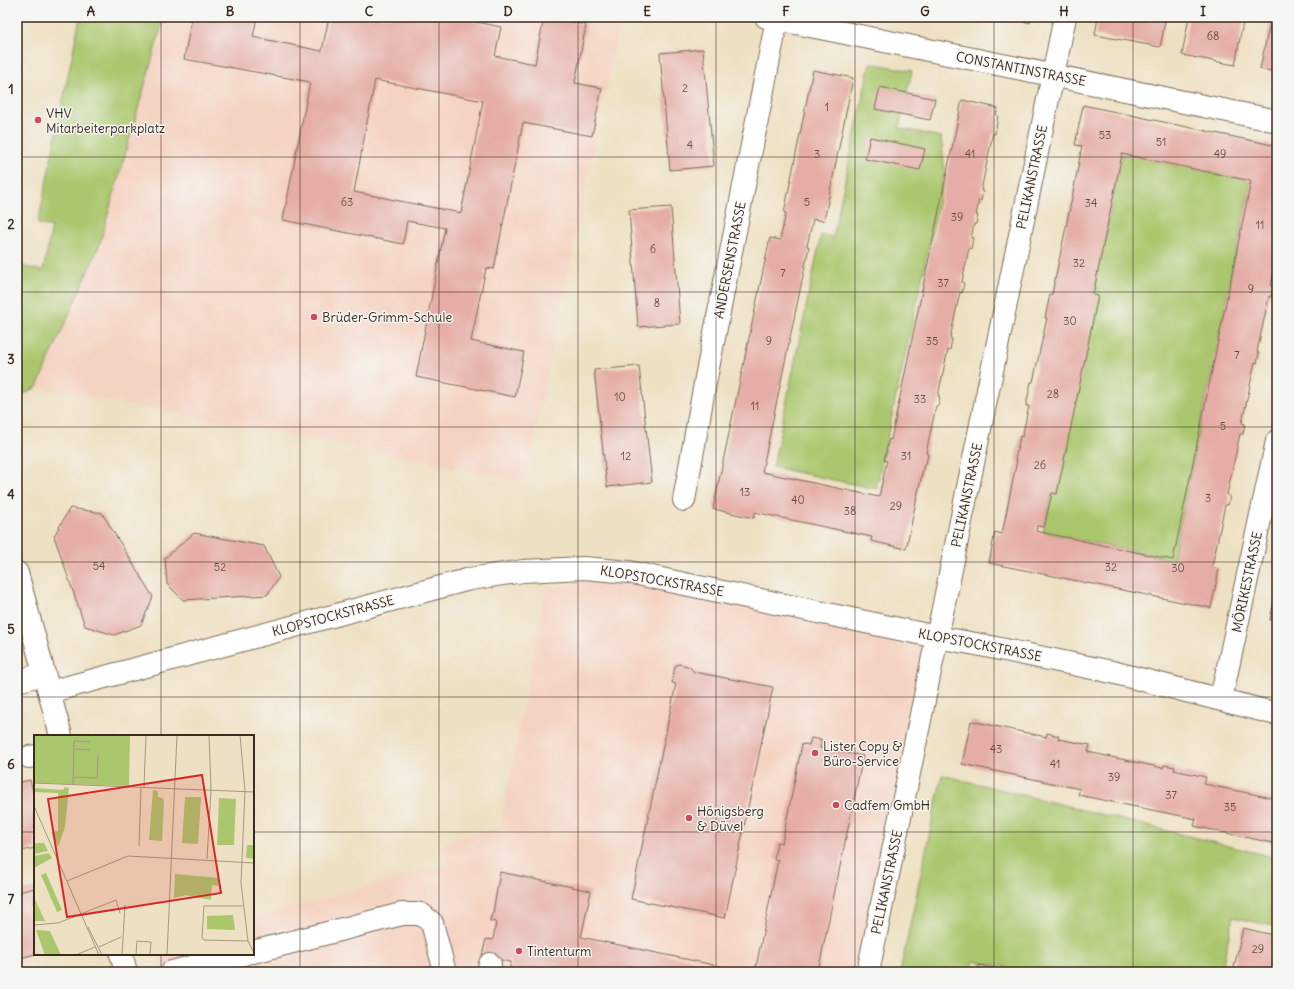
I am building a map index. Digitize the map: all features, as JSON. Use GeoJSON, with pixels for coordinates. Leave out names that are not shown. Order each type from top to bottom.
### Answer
{"type":"FeatureCollection","features":[{"type":"Feature","properties":{"kind":"street","name":"PELIKANSTRASSE"},"geometry":{"type":"LineString","coordinates":[[868,972],[1065,17]]}},
{"type":"Feature","properties":{"kind":"street","name":"CONSTANTINSTRASSE"},"geometry":{"type":"LineString","coordinates":[[771,18],[800,20],[1053,76],[1277,121]]}},
{"type":"Feature","properties":{"kind":"street","name":"ANDERSENSTRASSE"},"geometry":{"type":"LineString","coordinates":[[684,500],[771,18]]}},
{"type":"Feature","properties":{"kind":"street","name":"MÖRIKESTRASSE"},"geometry":{"type":"LineString","coordinates":[[1221,699],[1277,441]]}},
{"type":"Feature","properties":{"kind":"street","name":"KLOPSTOCKSTRASSE"},"geometry":{"type":"LineString","coordinates":[[17,681],[47,683],[470,579],[523,571],[584,568],[628,572],[1112,672],[1277,714]]}},
{"type":"Feature","properties":{"kind":"street"},"geometry":{"type":"LineString","coordinates":[[17,574],[61,735]]}},
{"type":"Feature","properties":{"kind":"street"},"geometry":{"type":"LineString","coordinates":[[254,952],[402,914],[421,914],[432,922],[445,972]]}},
{"type":"Feature","properties":{"kind":"street"},"geometry":{"type":"LineString","coordinates":[[121,955],[126,972]]}},
{"type":"Feature","properties":{"kind":"street"},"geometry":{"type":"LineString","coordinates":[[172,972],[240,955]]}},
{"type":"Feature","properties":{"kind":"shaded area","name":"Brüder-Grimm-Schule"},"geometry":{"type":"Polygon","coordinates":[[[164,17],[621,17],[525,482],[348,446],[37,387],[99,246],[164,17]]]}},
{"type":"Feature","properties":{"kind":"shaded area"},"geometry":{"type":"Polygon","coordinates":[[[592,580],[646,586],[929,639],[858,972],[162,972],[160,955],[254,955],[254,918],[449,864],[444,843],[500,827],[546,588],[592,580]]]}},
{"type":"Feature","properties":{"kind":"green space"},"geometry":{"type":"Polygon","coordinates":[[[80,17],[164,17],[99,246],[37,387],[17,398],[17,265],[43,271],[52,227],[38,224],[80,17]]]}},
{"type":"Feature","properties":{"kind":"green space"},"geometry":{"type":"Polygon","coordinates":[[[870,63],[912,71],[899,128],[941,137],[945,172],[876,489],[773,467],[821,235],[833,237],[870,63]]]}},
{"type":"Feature","properties":{"kind":"green space"},"geometry":{"type":"Polygon","coordinates":[[[1122,154],[1251,181],[1173,560],[1043,532],[1052,493],[1057,494],[1095,296],[1093,295],[1122,154]]]}},
{"type":"Feature","properties":{"kind":"green space"},"geometry":{"type":"Polygon","coordinates":[[[942,775],[1277,858],[1277,927],[1233,917],[1221,972],[1004,972],[1006,967],[973,961],[970,972],[900,972],[942,775]]]}},
{"type":"Feature","properties":{"kind":"building"},"geometry":{"type":"Polygon","coordinates":[[[192,17],[257,17],[253,37],[322,51],[328,22],[307,17],[452,17],[501,27],[495,56],[535,64],[544,17],[586,25],[575,83],[602,88],[592,136],[523,123],[494,269],[486,268],[471,341],[524,352],[515,397],[416,377],[445,228],[407,221],[403,244],[283,220],[310,82],[184,59],[192,17]],[[375,80],[354,192],[461,213],[483,101],[375,80]]]}},
{"type":"Feature","properties":{"kind":"building"},"geometry":{"type":"Polygon","coordinates":[[[1006,17],[1031,17],[1030,23],[1006,17]]]}},
{"type":"Feature","properties":{"kind":"building"},"geometry":{"type":"Polygon","coordinates":[[[1098,17],[1166,17],[1160,47],[1095,35],[1098,17]]]}},
{"type":"Feature","properties":{"kind":"building"},"geometry":{"type":"Polygon","coordinates":[[[1189,17],[1244,17],[1235,65],[1182,55],[1189,17]]]}},
{"type":"Feature","properties":{"kind":"building"},"geometry":{"type":"Polygon","coordinates":[[[1270,22],[1277,24],[1277,72],[1260,69],[1270,22]]]}},
{"type":"Feature","properties":{"kind":"building"},"geometry":{"type":"Polygon","coordinates":[[[703,49],[714,166],[670,170],[660,53],[703,49]]]}},
{"type":"Feature","properties":{"kind":"building"},"geometry":{"type":"Polygon","coordinates":[[[813,70],[853,78],[824,221],[813,219],[807,246],[809,247],[762,472],[879,497],[887,461],[884,460],[889,439],[891,440],[962,100],[998,108],[995,134],[993,133],[992,137],[981,191],[983,191],[981,201],[979,200],[976,215],[978,215],[976,224],[974,224],[971,238],[973,238],[971,249],[969,248],[962,282],[964,283],[962,293],[960,292],[950,338],[952,339],[950,350],[948,349],[938,396],[940,397],[938,406],[936,406],[926,453],[928,454],[926,464],[924,464],[906,549],[871,541],[872,537],[755,512],[754,518],[713,509],[770,238],[780,240],[786,213],[784,213],[813,70]]]}},
{"type":"Feature","properties":{"kind":"building"},"geometry":{"type":"Polygon","coordinates":[[[880,87],[935,99],[930,120],[875,109],[880,87]]]}},
{"type":"Feature","properties":{"kind":"building"},"geometry":{"type":"Polygon","coordinates":[[[1083,105],[1277,146],[1277,256],[1271,286],[1273,286],[1271,297],[1269,296],[1257,352],[1259,353],[1257,363],[1255,362],[1242,423],[1245,424],[1243,434],[1240,434],[1227,495],[1230,496],[1228,505],[1225,505],[1212,567],[1219,569],[1211,608],[989,563],[995,532],[1002,534],[1017,460],[1015,460],[1020,436],[1022,437],[1029,406],[1026,406],[1031,382],[1033,382],[1047,318],[1045,318],[1050,294],[1052,294],[1074,188],[1082,146],[1075,145],[1083,105]],[[1122,154],[1093,295],[1098,296],[1057,494],[1052,493],[1044,527],[1037,526],[1036,531],[1173,560],[1251,181],[1122,154]]]}},
{"type":"Feature","properties":{"kind":"building"},"geometry":{"type":"Polygon","coordinates":[[[870,137],[925,149],[920,170],[865,159],[870,137]]]}},
{"type":"Feature","properties":{"kind":"building"},"geometry":{"type":"Polygon","coordinates":[[[671,207],[680,324],[638,327],[629,210],[671,207]]]}},
{"type":"Feature","properties":{"kind":"building"},"geometry":{"type":"Polygon","coordinates":[[[639,366],[652,482],[607,487],[594,370],[639,366]]]}},
{"type":"Feature","properties":{"kind":"building"},"geometry":{"type":"Polygon","coordinates":[[[70,508],[102,513],[153,597],[141,625],[114,635],[85,626],[54,536],[70,508]]]}},
{"type":"Feature","properties":{"kind":"building"},"geometry":{"type":"Polygon","coordinates":[[[194,533],[264,546],[279,577],[267,595],[183,600],[167,584],[165,558],[194,533]]]}},
{"type":"Feature","properties":{"kind":"building"},"geometry":{"type":"Polygon","coordinates":[[[1277,590],[1277,622],[1270,620],[1277,590]]]}},
{"type":"Feature","properties":{"kind":"building"},"geometry":{"type":"Polygon","coordinates":[[[679,664],[690,667],[694,672],[773,687],[725,918],[631,899],[676,684],[672,683],[675,666],[679,664]]]}},
{"type":"Feature","properties":{"kind":"building"},"geometry":{"type":"Polygon","coordinates":[[[971,721],[1046,737],[1047,733],[1059,736],[1058,739],[1090,745],[1088,752],[1163,768],[1164,765],[1175,767],[1174,770],[1206,777],[1204,784],[1277,799],[1277,844],[1194,826],[1196,819],[1078,795],[1080,789],[962,764],[971,721]]]}},
{"type":"Feature","properties":{"kind":"building"},"geometry":{"type":"Polygon","coordinates":[[[811,738],[822,740],[820,748],[863,756],[818,972],[755,972],[778,860],[774,859],[777,842],[782,843],[802,744],[809,745],[811,738]]]}},
{"type":"Feature","properties":{"kind":"building"},"geometry":{"type":"Polygon","coordinates":[[[30,780],[34,795],[34,848],[17,852],[17,783],[30,780]]]}},
{"type":"Feature","properties":{"kind":"building"},"geometry":{"type":"Polygon","coordinates":[[[500,872],[591,891],[581,937],[747,972],[509,972],[511,962],[482,956],[486,939],[493,940],[496,922],[490,921],[493,913],[500,872]]]}},
{"type":"Feature","properties":{"kind":"building"},"geometry":{"type":"Polygon","coordinates":[[[34,888],[34,954],[17,959],[17,892],[34,888]]]}},
{"type":"Feature","properties":{"kind":"building"},"geometry":{"type":"Polygon","coordinates":[[[1243,928],[1277,936],[1277,972],[1233,972],[1243,928]]]}},
{"type":"Feature","properties":{"kind":"building"},"geometry":{"type":"Polygon","coordinates":[[[979,965],[995,968],[995,972],[978,972],[979,965]]]}},
{"type":"Feature","properties":{"kind":"place","name":"VHV Mitarbeiterparkplatz"},"geometry":{"type":"Point","coordinates":[38,120]}},
{"type":"Feature","properties":{"kind":"place","name":"Brüder-Grimm-Schule"},"geometry":{"type":"Point","coordinates":[314,317]}},
{"type":"Feature","properties":{"kind":"place","name":"Lister Copy & Büro-Service"},"geometry":{"type":"Point","coordinates":[815,753]}},
{"type":"Feature","properties":{"kind":"place","name":"Cadfem GmbH"},"geometry":{"type":"Point","coordinates":[836,805]}},
{"type":"Feature","properties":{"kind":"place","name":"Hönigsberg & Düvel"},"geometry":{"type":"Point","coordinates":[689,818]}},
{"type":"Feature","properties":{"kind":"place","name":"Tintenturm"},"geometry":{"type":"Point","coordinates":[519,951]}}]}
